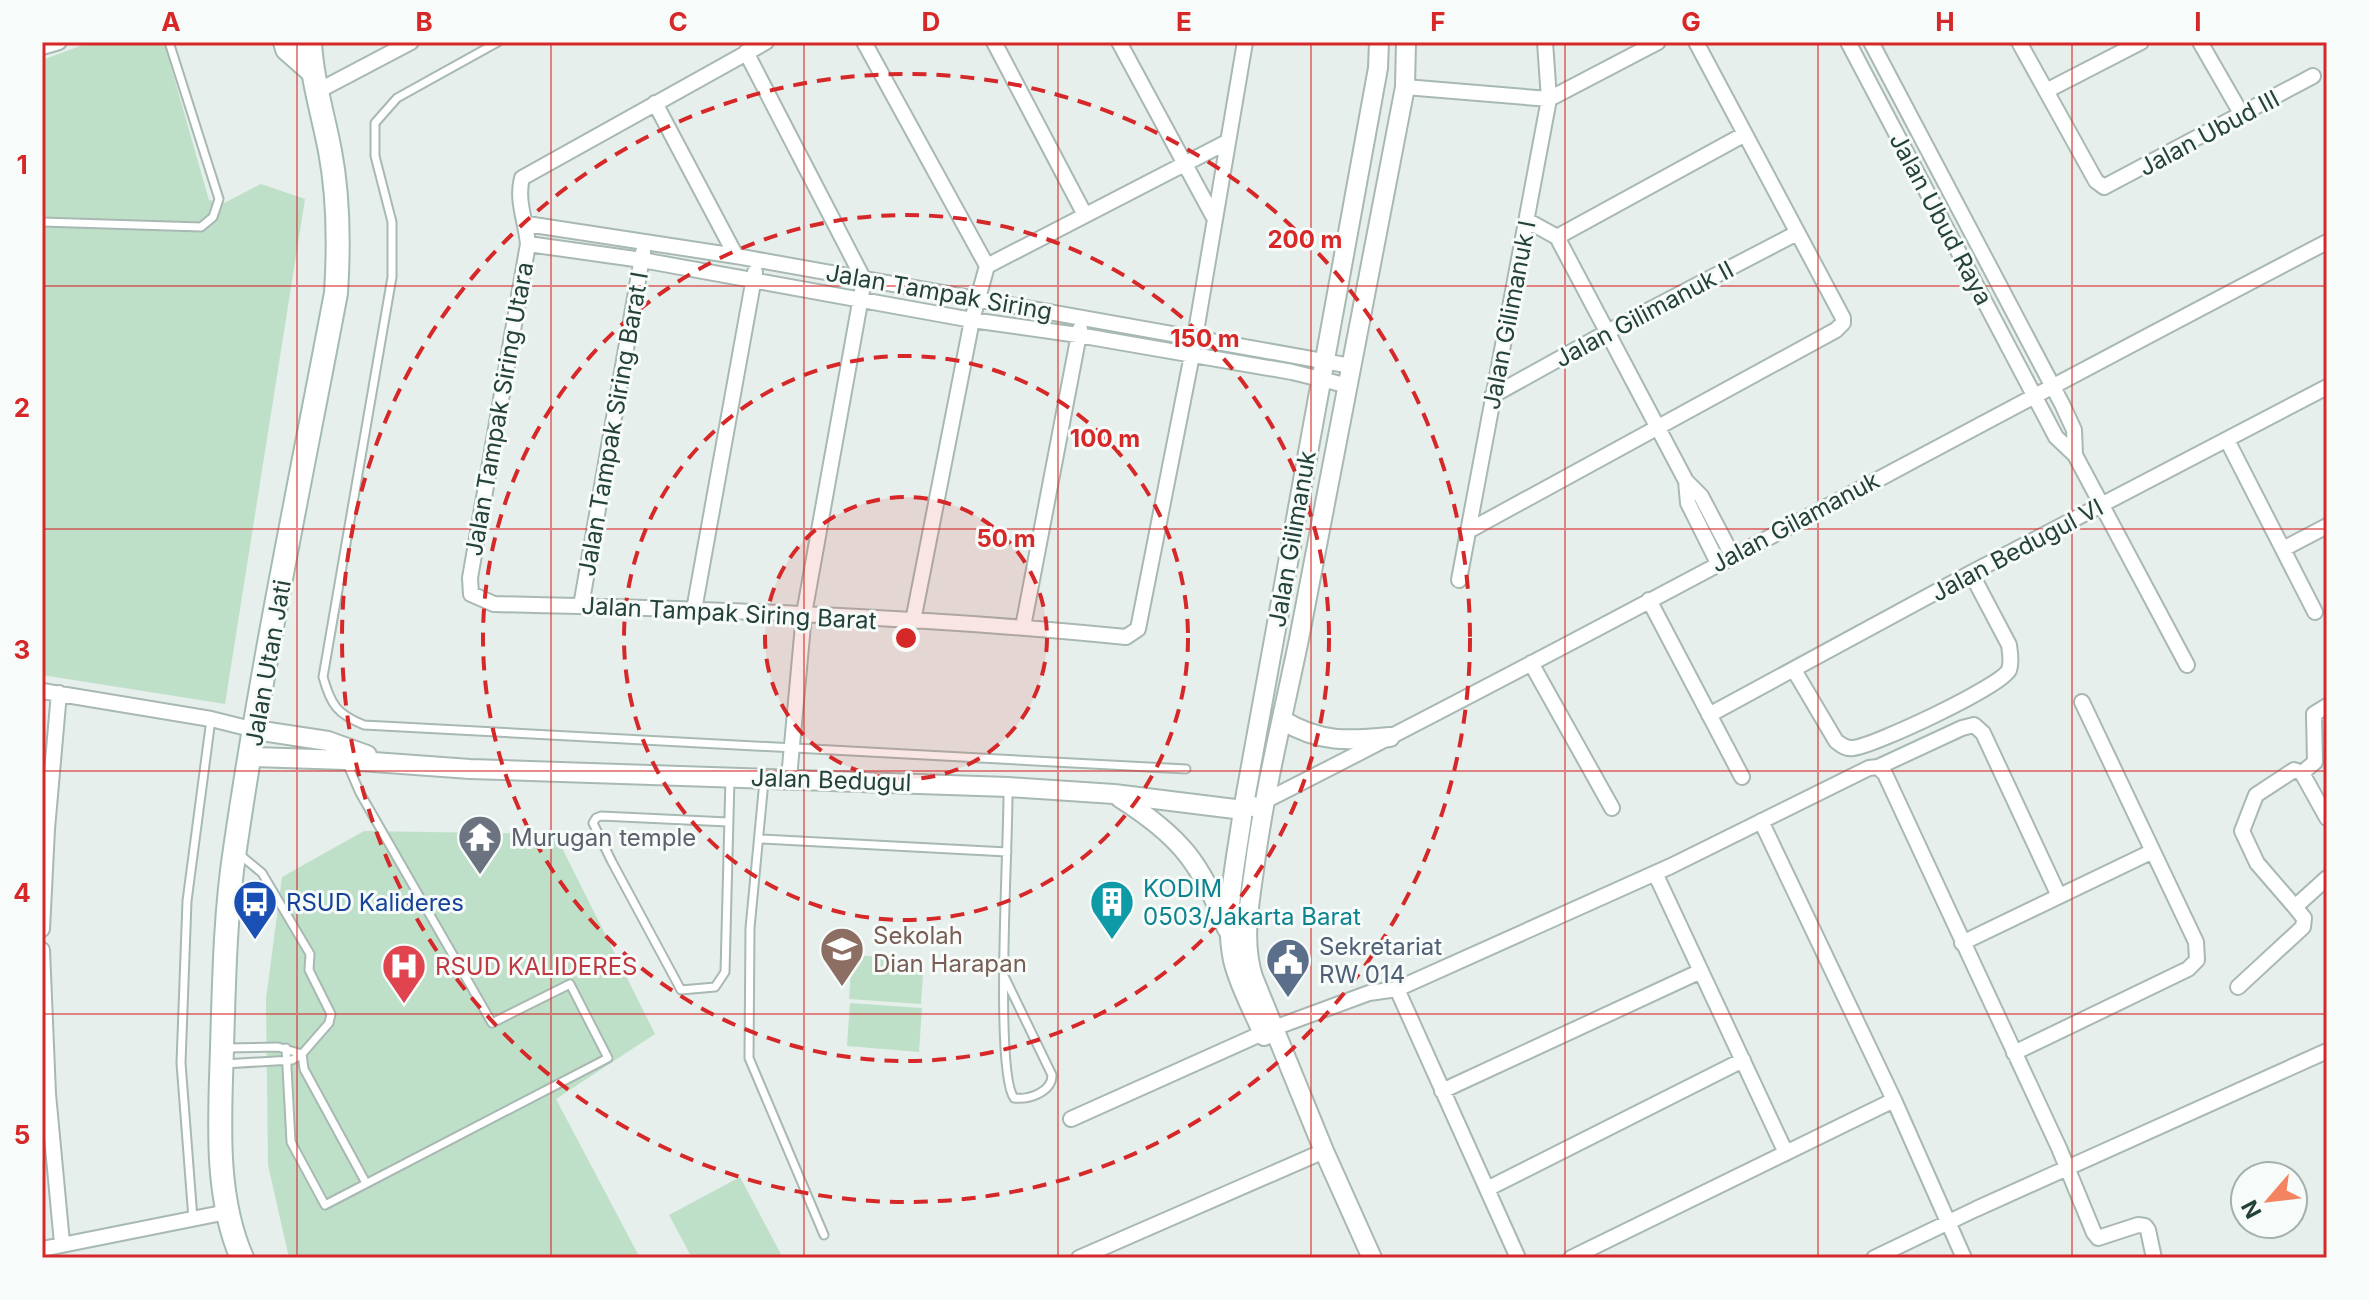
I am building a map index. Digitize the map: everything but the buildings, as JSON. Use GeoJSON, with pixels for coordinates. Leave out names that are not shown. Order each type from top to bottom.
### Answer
{"type":"FeatureCollection","features":[{"type":"Feature","properties":{"kind":"main road"},"geometry":{"type":"LineString","coordinates":[[285,42],[287,49],[314,82]]}},
{"type":"Feature","properties":{"kind":"main road","name":"Jalan Utan Jati"},"geometry":{"type":"LineString","coordinates":[[242,1258],[227,1212],[222,1170],[224,975],[235,850],[336,293],[339,252],[330,152],[314,82],[310,42]]}},
{"type":"Feature","properties":{"kind":"street"},"geometry":{"type":"LineString","coordinates":[[42,47],[59,42]]}},
{"type":"Feature","properties":{"kind":"street"},"geometry":{"type":"LineString","coordinates":[[314,82],[411,42]]}},
{"type":"Feature","properties":{"kind":"street"},"geometry":{"type":"LineString","coordinates":[[736,256],[655,103],[766,42]]}},
{"type":"Feature","properties":{"kind":"street"},"geometry":{"type":"LineString","coordinates":[[864,42],[987,266],[972,320],[913,621]]}},
{"type":"Feature","properties":{"kind":"street"},"geometry":{"type":"LineString","coordinates":[[994,42],[1085,215]]}},
{"type":"Feature","properties":{"kind":"street"},"geometry":{"type":"LineString","coordinates":[[1119,42],[1213,216]]}},
{"type":"Feature","properties":{"kind":"street"},"geometry":{"type":"LineString","coordinates":[[1192,355],[1213,216],[1245,42]]}},
{"type":"Feature","properties":{"kind":"street","name":"Jalan Gilimanuk"},"geometry":{"type":"LineString","coordinates":[[1319,1153],[1247,980],[1233,962],[1232,893],[1243,810],[1378,68],[1379,42]]}},
{"type":"Feature","properties":{"kind":"street","name":"Jalan Gilimanuk"},"geometry":{"type":"LineString","coordinates":[[1247,980],[1247,936],[1263,802],[1349,386],[1405,87],[1406,42]]}},
{"type":"Feature","properties":{"kind":"street","name":"Jalan Gilimanuk I"},"geometry":{"type":"LineString","coordinates":[[1459,580],[1549,99],[1545,42]]}},
{"type":"Feature","properties":{"kind":"street"},"geometry":{"type":"LineString","coordinates":[[1405,87],[1549,99],[1658,42]]}},
{"type":"Feature","properties":{"kind":"street"},"geometry":{"type":"LineString","coordinates":[[1468,531],[1841,326],[1843,318],[1696,42]]}},
{"type":"Feature","properties":{"kind":"street","name":"Jalan Ubud Raya"},"geometry":{"type":"LineString","coordinates":[[1848,42],[2056,437],[2075,455]]}},
{"type":"Feature","properties":{"kind":"street","name":"Jalan Ubud Raya"},"geometry":{"type":"LineString","coordinates":[[1871,42],[2052,385],[2074,430],[2075,455]]}},
{"type":"Feature","properties":{"kind":"street"},"geometry":{"type":"LineString","coordinates":[[2019,42],[2046,91],[2141,42]]}},
{"type":"Feature","properties":{"kind":"street"},"geometry":{"type":"LineString","coordinates":[[2200,42],[2242,115]]}},
{"type":"Feature","properties":{"kind":"street"},"geometry":{"type":"LineString","coordinates":[[746,52],[864,280],[804,614],[789,778]]}},
{"type":"Feature","properties":{"kind":"street","name":"Jalan Ubud III"},"geometry":{"type":"LineString","coordinates":[[2046,91],[2096,181],[2104,187],[2313,76]]}},
{"type":"Feature","properties":{"kind":"street","name":"Jalan Tampak Siring Utara"},"geometry":{"type":"LineString","coordinates":[[471,594],[470,578],[528,244],[527,224],[518,192],[522,178],[655,103]]}},
{"type":"Feature","properties":{"kind":"street"},"geometry":{"type":"LineString","coordinates":[[1557,237],[1745,134]]}},
{"type":"Feature","properties":{"kind":"street"},"geometry":{"type":"LineString","coordinates":[[987,266],[1227,142]]}},
{"type":"Feature","properties":{"kind":"street"},"geometry":{"type":"LineString","coordinates":[[1528,221],[1557,237],[1686,481],[1701,496],[1732,555]]}},
{"type":"Feature","properties":{"kind":"street","name":"Jalan Tampak Siring"},"geometry":{"type":"LineString","coordinates":[[527,224],[736,256],[1351,366]]}},
{"type":"Feature","properties":{"kind":"street","name":"Jalan Gilimanuk II"},"geometry":{"type":"LineString","coordinates":[[1492,396],[1797,233]]}},
{"type":"Feature","properties":{"kind":"street","name":"Jalan Tampak Siring Barat I"},"geometry":{"type":"LineString","coordinates":[[581,606],[644,242]]}},
{"type":"Feature","properties":{"kind":"street","name":"Jalan Gilamanuk"},"geometry":{"type":"LineString","coordinates":[[1263,802],[2327,242]]}},
{"type":"Feature","properties":{"kind":"street","name":"Jalan Tampak Siring"},"geometry":{"type":"LineString","coordinates":[[528,244],[860,297],[972,320],[1292,372],[1349,386]]}},
{"type":"Feature","properties":{"kind":"street"},"geometry":{"type":"LineString","coordinates":[[694,610],[757,260]]}},
{"type":"Feature","properties":{"kind":"street"},"geometry":{"type":"LineString","coordinates":[[1023,627],[1078,335],[1084,318]]}},
{"type":"Feature","properties":{"kind":"street","name":"Jalan Tampak Siring Barat"},"geometry":{"type":"LineString","coordinates":[[471,594],[494,604],[804,614],[1023,627],[1126,637],[1138,629],[1192,355]]}},
{"type":"Feature","properties":{"kind":"street","name":"Jalan Bedugul VI"},"geometry":{"type":"LineString","coordinates":[[1709,715],[1971,573],[2327,387]]}},
{"type":"Feature","properties":{"kind":"street"},"geometry":{"type":"LineString","coordinates":[[2227,440],[2315,612]]}},
{"type":"Feature","properties":{"kind":"street"},"geometry":{"type":"LineString","coordinates":[[2075,455],[2187,665]]}},
{"type":"Feature","properties":{"kind":"street"},"geometry":{"type":"LineString","coordinates":[[1686,481],[1688,503],[1718,563]]}},
{"type":"Feature","properties":{"kind":"street"},"geometry":{"type":"LineString","coordinates":[[2283,549],[2327,526]]}},
{"type":"Feature","properties":{"kind":"street"},"geometry":{"type":"LineString","coordinates":[[1794,670],[1836,741],[1844,748],[1887,737],[1971,696],[2008,671],[2011,657],[2009,645],[1971,573]]}},
{"type":"Feature","properties":{"kind":"street"},"geometry":{"type":"LineString","coordinates":[[1649,600],[1742,777]]}},
{"type":"Feature","properties":{"kind":"street"},"geometry":{"type":"LineString","coordinates":[[1531,663],[1612,808]]}},
{"type":"Feature","properties":{"kind":"street"},"geometry":{"type":"LineString","coordinates":[[42,691],[211,719],[255,730]]}},
{"type":"Feature","properties":{"kind":"street"},"geometry":{"type":"LineString","coordinates":[[42,929],[59,693]]}},
{"type":"Feature","properties":{"kind":"street"},"geometry":{"type":"LineString","coordinates":[[2014,1053],[2188,969],[2197,960],[2196,942],[2082,702]]}},
{"type":"Feature","properties":{"kind":"street"},"geometry":{"type":"LineString","coordinates":[[2302,773],[2315,762],[2314,714],[2327,706]]}},
{"type":"Feature","properties":{"kind":"street"},"geometry":{"type":"LineString","coordinates":[[1282,720],[1303,733],[1323,738],[1350,741],[1390,737]]}},
{"type":"Feature","properties":{"kind":"street"},"geometry":{"type":"LineString","coordinates":[[1071,1119],[1268,1031],[1369,993],[1397,989],[1655,873],[1869,768],[1878,767],[1974,725],[1983,733],[2059,896]]}},
{"type":"Feature","properties":{"kind":"street","name":"Jalan Bedugul"},"geometry":{"type":"LineString","coordinates":[[255,730],[328,741],[396,765]]}},
{"type":"Feature","properties":{"kind":"street","name":"Jalan Bedugul"},"geometry":{"type":"LineString","coordinates":[[251,757],[1008,787],[1114,794],[1243,810],[1263,802]]}},
{"type":"Feature","properties":{"kind":"street"},"geometry":{"type":"LineString","coordinates":[[1878,767],[1885,774],[2098,1238],[2138,1225],[2145,1226],[2154,1258]]}},
{"type":"Feature","properties":{"kind":"street"},"geometry":{"type":"LineString","coordinates":[[2238,987],[2303,927],[2304,918],[2257,863],[2242,831],[2256,795],[2294,770],[2302,773],[2327,818]]}},
{"type":"Feature","properties":{"kind":"street"},"geometry":{"type":"LineString","coordinates":[[1114,794],[1162,827],[1188,852],[1208,883],[1231,939]]}},
{"type":"Feature","properties":{"kind":"street"},"geometry":{"type":"LineString","coordinates":[[1761,821],[1894,1100],[1964,1258]]}},
{"type":"Feature","properties":{"kind":"street"},"geometry":{"type":"LineString","coordinates":[[1962,943],[2151,852]]}},
{"type":"Feature","properties":{"kind":"street"},"geometry":{"type":"LineString","coordinates":[[1655,873],[1786,1153]]}},
{"type":"Feature","properties":{"kind":"street"},"geometry":{"type":"LineString","coordinates":[[2295,907],[2327,878]]}},
{"type":"Feature","properties":{"kind":"street"},"geometry":{"type":"LineString","coordinates":[[42,950],[48,1094],[62,1243]]}},
{"type":"Feature","properties":{"kind":"street"},"geometry":{"type":"LineString","coordinates":[[1442,1091],[1701,971]]}},
{"type":"Feature","properties":{"kind":"street"},"geometry":{"type":"LineString","coordinates":[[1397,989],[1518,1258]]}},
{"type":"Feature","properties":{"kind":"street"},"geometry":{"type":"LineString","coordinates":[[1874,1258],[2327,1051]]}},
{"type":"Feature","properties":{"kind":"street"},"geometry":{"type":"LineString","coordinates":[[1487,1189],[1743,1060]]}},
{"type":"Feature","properties":{"kind":"street"},"geometry":{"type":"LineString","coordinates":[[1571,1258],[1894,1100]]}},
{"type":"Feature","properties":{"kind":"street"},"geometry":{"type":"LineString","coordinates":[[1079,1258],[1319,1153]]}},
{"type":"Feature","properties":{"kind":"street"},"geometry":{"type":"LineString","coordinates":[[1319,1153],[1359,1258]]}},
{"type":"Feature","properties":{"kind":"street"},"geometry":{"type":"LineString","coordinates":[[1319,1153],[1372,1258]]}},
{"type":"Feature","properties":{"kind":"street"},"geometry":{"type":"LineString","coordinates":[[42,1249],[227,1212]]}},
{"type":"Feature","properties":{"kind":"lane"},"geometry":{"type":"LineString","coordinates":[[42,222],[201,227],[213,217],[219,199],[169,42]]}},
{"type":"Feature","properties":{"kind":"lane"},"geometry":{"type":"LineString","coordinates":[[498,42],[397,98],[375,123],[375,156],[392,222],[392,277],[323,677],[330,700],[345,717],[364,725],[1186,769]]}},
{"type":"Feature","properties":{"kind":"lane"},"geometry":{"type":"LineString","coordinates":[[193,1219],[181,1063],[187,901],[211,719]]}},
{"type":"Feature","properties":{"kind":"lane"},"geometry":{"type":"LineString","coordinates":[[286,1048],[291,1142],[325,1205],[608,1058],[570,984],[492,1023],[360,793],[346,760]]}},
{"type":"Feature","properties":{"kind":"lane"},"geometry":{"type":"LineString","coordinates":[[728,822],[601,816],[593,823],[681,990],[715,987],[725,972],[730,776]]}},
{"type":"Feature","properties":{"kind":"lane"},"geometry":{"type":"LineString","coordinates":[[765,777],[750,928],[749,1058],[824,1235]]}},
{"type":"Feature","properties":{"kind":"lane"},"geometry":{"type":"LineString","coordinates":[[1005,978],[1052,1075],[1048,1089],[1023,1099],[1014,1098],[1009,1091],[1006,1072],[1005,978],[1008,787]]}},
{"type":"Feature","properties":{"kind":"lane"},"geometry":{"type":"LineString","coordinates":[[760,839],[1007,852]]}},
{"type":"Feature","properties":{"kind":"lane"},"geometry":{"type":"LineString","coordinates":[[222,1056],[287,1061],[302,1054],[329,1023],[331,1014],[309,970],[310,954],[262,873],[235,850]]}},
{"type":"Feature","properties":{"kind":"lane"},"geometry":{"type":"LineString","coordinates":[[222,1056],[286,1048],[302,1054]]}},
{"type":"Feature","properties":{"kind":"lane"},"geometry":{"type":"LineString","coordinates":[[302,1054],[304,1069],[366,1183]]}},
{"type":"Feature","properties":{"kind":"green space"},"geometry":{"type":"Polygon","coordinates":[[[91,42],[164,42],[209,200],[224,203],[261,184],[305,199],[225,704],[42,675],[42,60],[91,42]]]}},
{"type":"Feature","properties":{"kind":"green space"},"geometry":{"type":"Polygon","coordinates":[[[364,831],[555,834],[655,1034],[556,1099],[640,1258],[289,1258],[268,1165],[266,999],[282,877],[364,831]]]}},
{"type":"Feature","properties":{"kind":"green space"},"geometry":{"type":"Polygon","coordinates":[[[852,955],[924,960],[921,1004],[849,999],[852,955]]]}},
{"type":"Feature","properties":{"kind":"green space"},"geometry":{"type":"Polygon","coordinates":[[[850,1003],[922,1008],[919,1052],[847,1046],[850,1003]]]}},
{"type":"Feature","properties":{"kind":"green space"},"geometry":{"type":"Polygon","coordinates":[[[740,1177],[783,1258],[692,1258],[669,1215],[740,1177]]]}},
{"type":"Feature","properties":{"kind":"place","name":"Murugan temple"},"geometry":{"type":"Point","coordinates":[480,876]}},
{"type":"Feature","properties":{"kind":"place","name":"RSUD Kalideres"},"geometry":{"type":"Point","coordinates":[255,941]}},
{"type":"Feature","properties":{"kind":"place","name":"KODIM 0503/Jakarta Barat"},"geometry":{"type":"Point","coordinates":[1112,941]}},
{"type":"Feature","properties":{"kind":"place","name":"Sekolah Dian Harapan"},"geometry":{"type":"Point","coordinates":[842,988]}},
{"type":"Feature","properties":{"kind":"place","name":"Sekretariat RW 014"},"geometry":{"type":"Point","coordinates":[1288,999]}},
{"type":"Feature","properties":{"kind":"place","name":"RSUD KALIDERES"},"geometry":{"type":"Point","coordinates":[404,1005]}}]}
